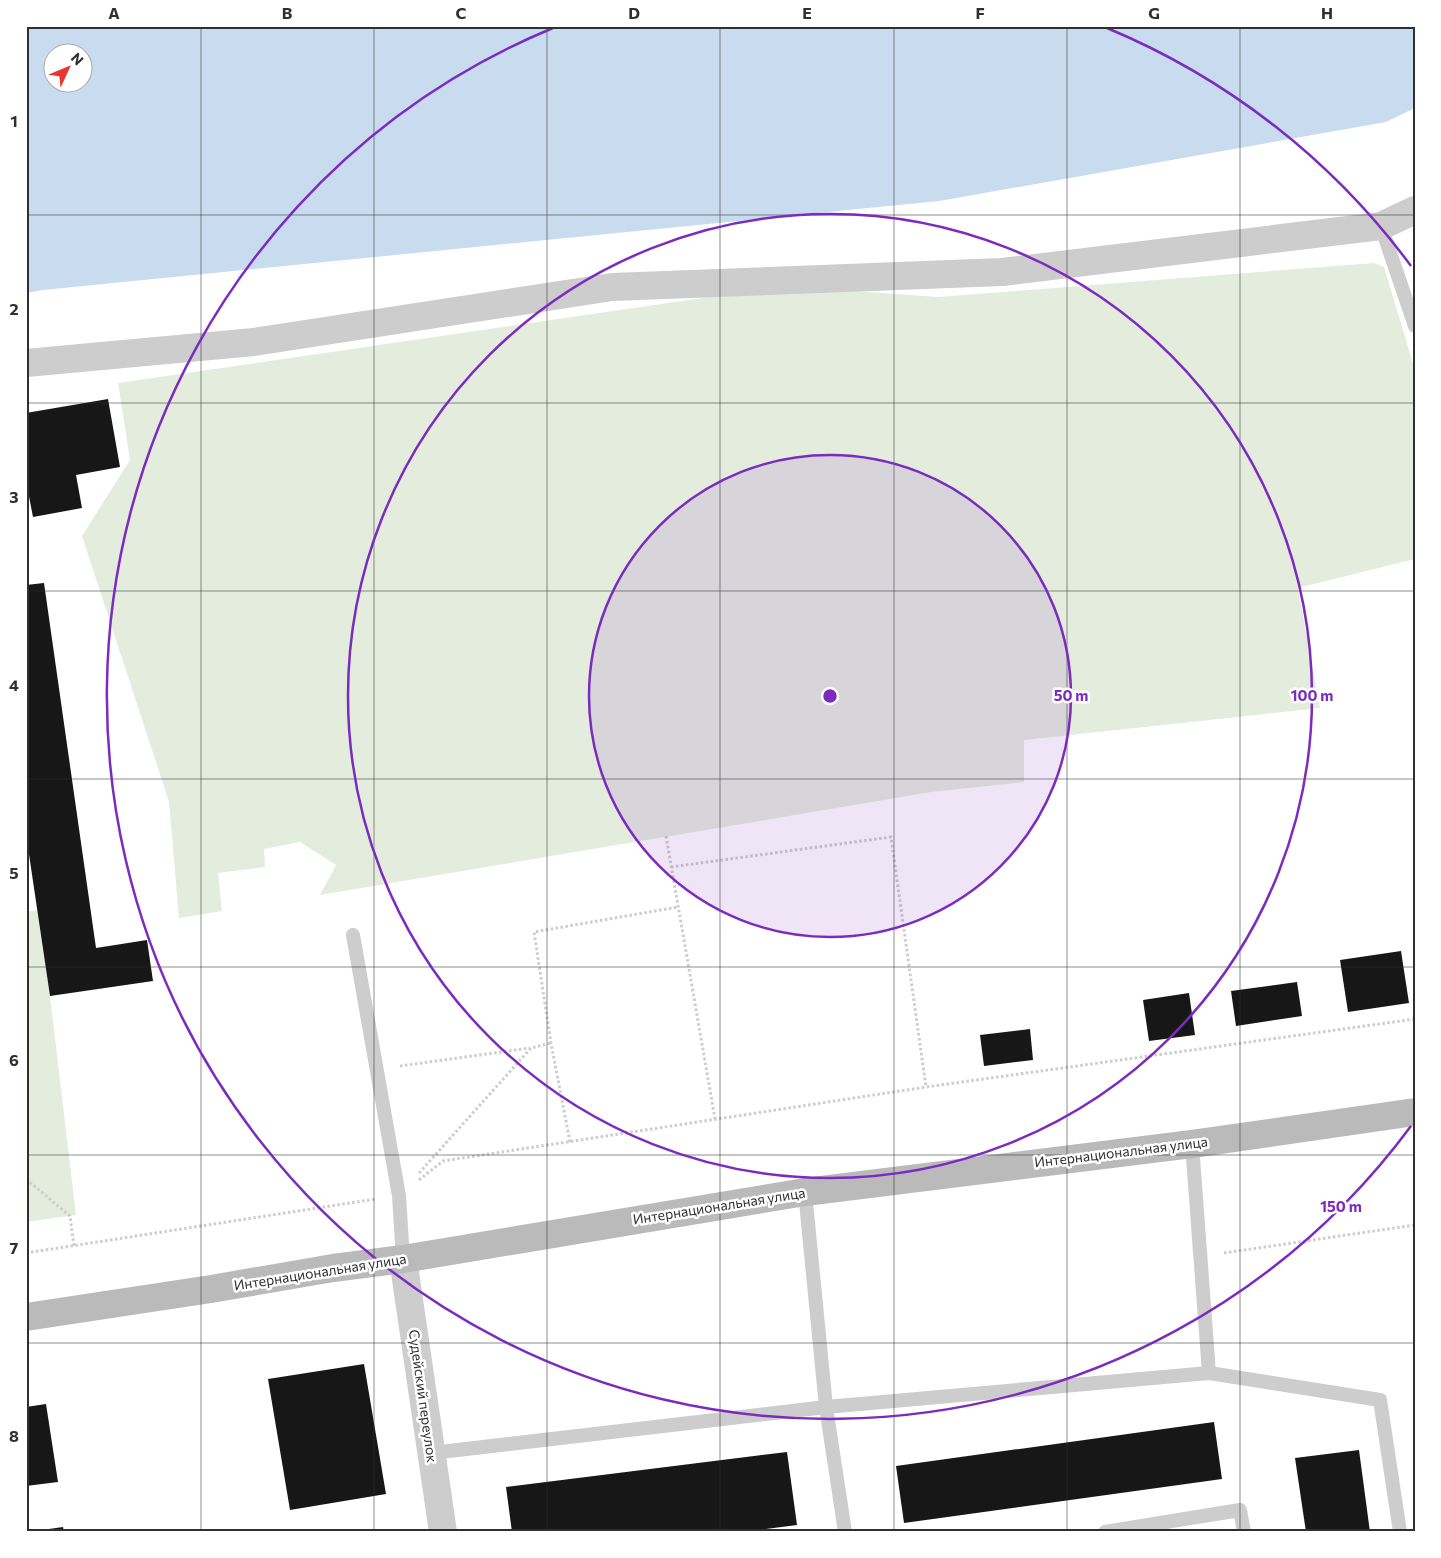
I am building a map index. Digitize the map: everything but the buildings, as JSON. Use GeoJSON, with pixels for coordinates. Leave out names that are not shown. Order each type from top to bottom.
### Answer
{"type":"FeatureCollection","features":[{"type":"Feature","properties":{"kind":"main road","name":"Интернациональная улица"},"geometry":{"type":"LineString","coordinates":[[26,1317],[211,1289],[333,1268],[403,1259],[805,1192],[1192,1144],[1415,1112]]}},
{"type":"Feature","properties":{"kind":"street"},"geometry":{"type":"LineString","coordinates":[[26,363],[254,342],[612,287],[1002,272],[1381,226],[1415,210]]}},
{"type":"Feature","properties":{"kind":"street","name":"Судейский переулок"},"geometry":{"type":"LineString","coordinates":[[403,1259],[443,1532]]}},
{"type":"Feature","properties":{"kind":"lane"},"geometry":{"type":"LineString","coordinates":[[1381,226],[1415,326]]}},
{"type":"Feature","properties":{"kind":"lane"},"geometry":{"type":"LineString","coordinates":[[353,936],[399,1196],[403,1259]]}},
{"type":"Feature","properties":{"kind":"lane"},"geometry":{"type":"LineString","coordinates":[[1192,1144],[1209,1373]]}},
{"type":"Feature","properties":{"kind":"lane"},"geometry":{"type":"LineString","coordinates":[[805,1192],[826,1407],[845,1532]]}},
{"type":"Feature","properties":{"kind":"lane"},"geometry":{"type":"LineString","coordinates":[[432,1453],[826,1407],[1209,1373],[1380,1400],[1400,1532]]}},
{"type":"Feature","properties":{"kind":"lane"},"geometry":{"type":"LineString","coordinates":[[1105,1532],[1240,1510],[1244,1532]]}},
{"type":"Feature","properties":{"kind":"path"},"geometry":{"type":"LineString","coordinates":[[666,836],[714,1119]]}},
{"type":"Feature","properties":{"kind":"path"},"geometry":{"type":"LineString","coordinates":[[671,867],[891,837],[926,1087]]}},
{"type":"Feature","properties":{"kind":"path"},"geometry":{"type":"LineString","coordinates":[[570,1142],[534,932],[678,907]]}},
{"type":"Feature","properties":{"kind":"path"},"geometry":{"type":"LineString","coordinates":[[26,1253],[399,1196],[443,1161],[926,1087],[1415,1019]]}},
{"type":"Feature","properties":{"kind":"path"},"geometry":{"type":"LineString","coordinates":[[377,1069],[531,1048],[552,1043]]}},
{"type":"Feature","properties":{"kind":"path"},"geometry":{"type":"LineString","coordinates":[[399,1196],[531,1048]]}},
{"type":"Feature","properties":{"kind":"path"},"geometry":{"type":"LineString","coordinates":[[26,1179],[70,1216],[74,1246]]}},
{"type":"Feature","properties":{"kind":"path"},"geometry":{"type":"LineString","coordinates":[[1201,1256],[1415,1225]]}},
{"type":"Feature","properties":{"kind":"green space"},"geometry":{"type":"Polygon","coordinates":[[[1374,263],[1384,267],[1415,370],[1415,559],[1298,588],[1320,708],[1024,740],[1024,782],[931,792],[320,895],[336,865],[300,842],[264,849],[265,867],[218,873],[222,911],[179,918],[169,802],[82,536],[130,460],[118,383],[784,286],[938,297],[1374,263]]]}},
{"type":"Feature","properties":{"kind":"green space"},"geometry":{"type":"Polygon","coordinates":[[[37,910],[50,996],[76,1215],[26,1222],[26,912],[37,910]]]}},
{"type":"Feature","properties":{"kind":"water"},"geometry":{"type":"Polygon","coordinates":[[[26,26],[1415,26],[1415,108],[1386,122],[939,201],[26,293],[26,26]]]}}]}
